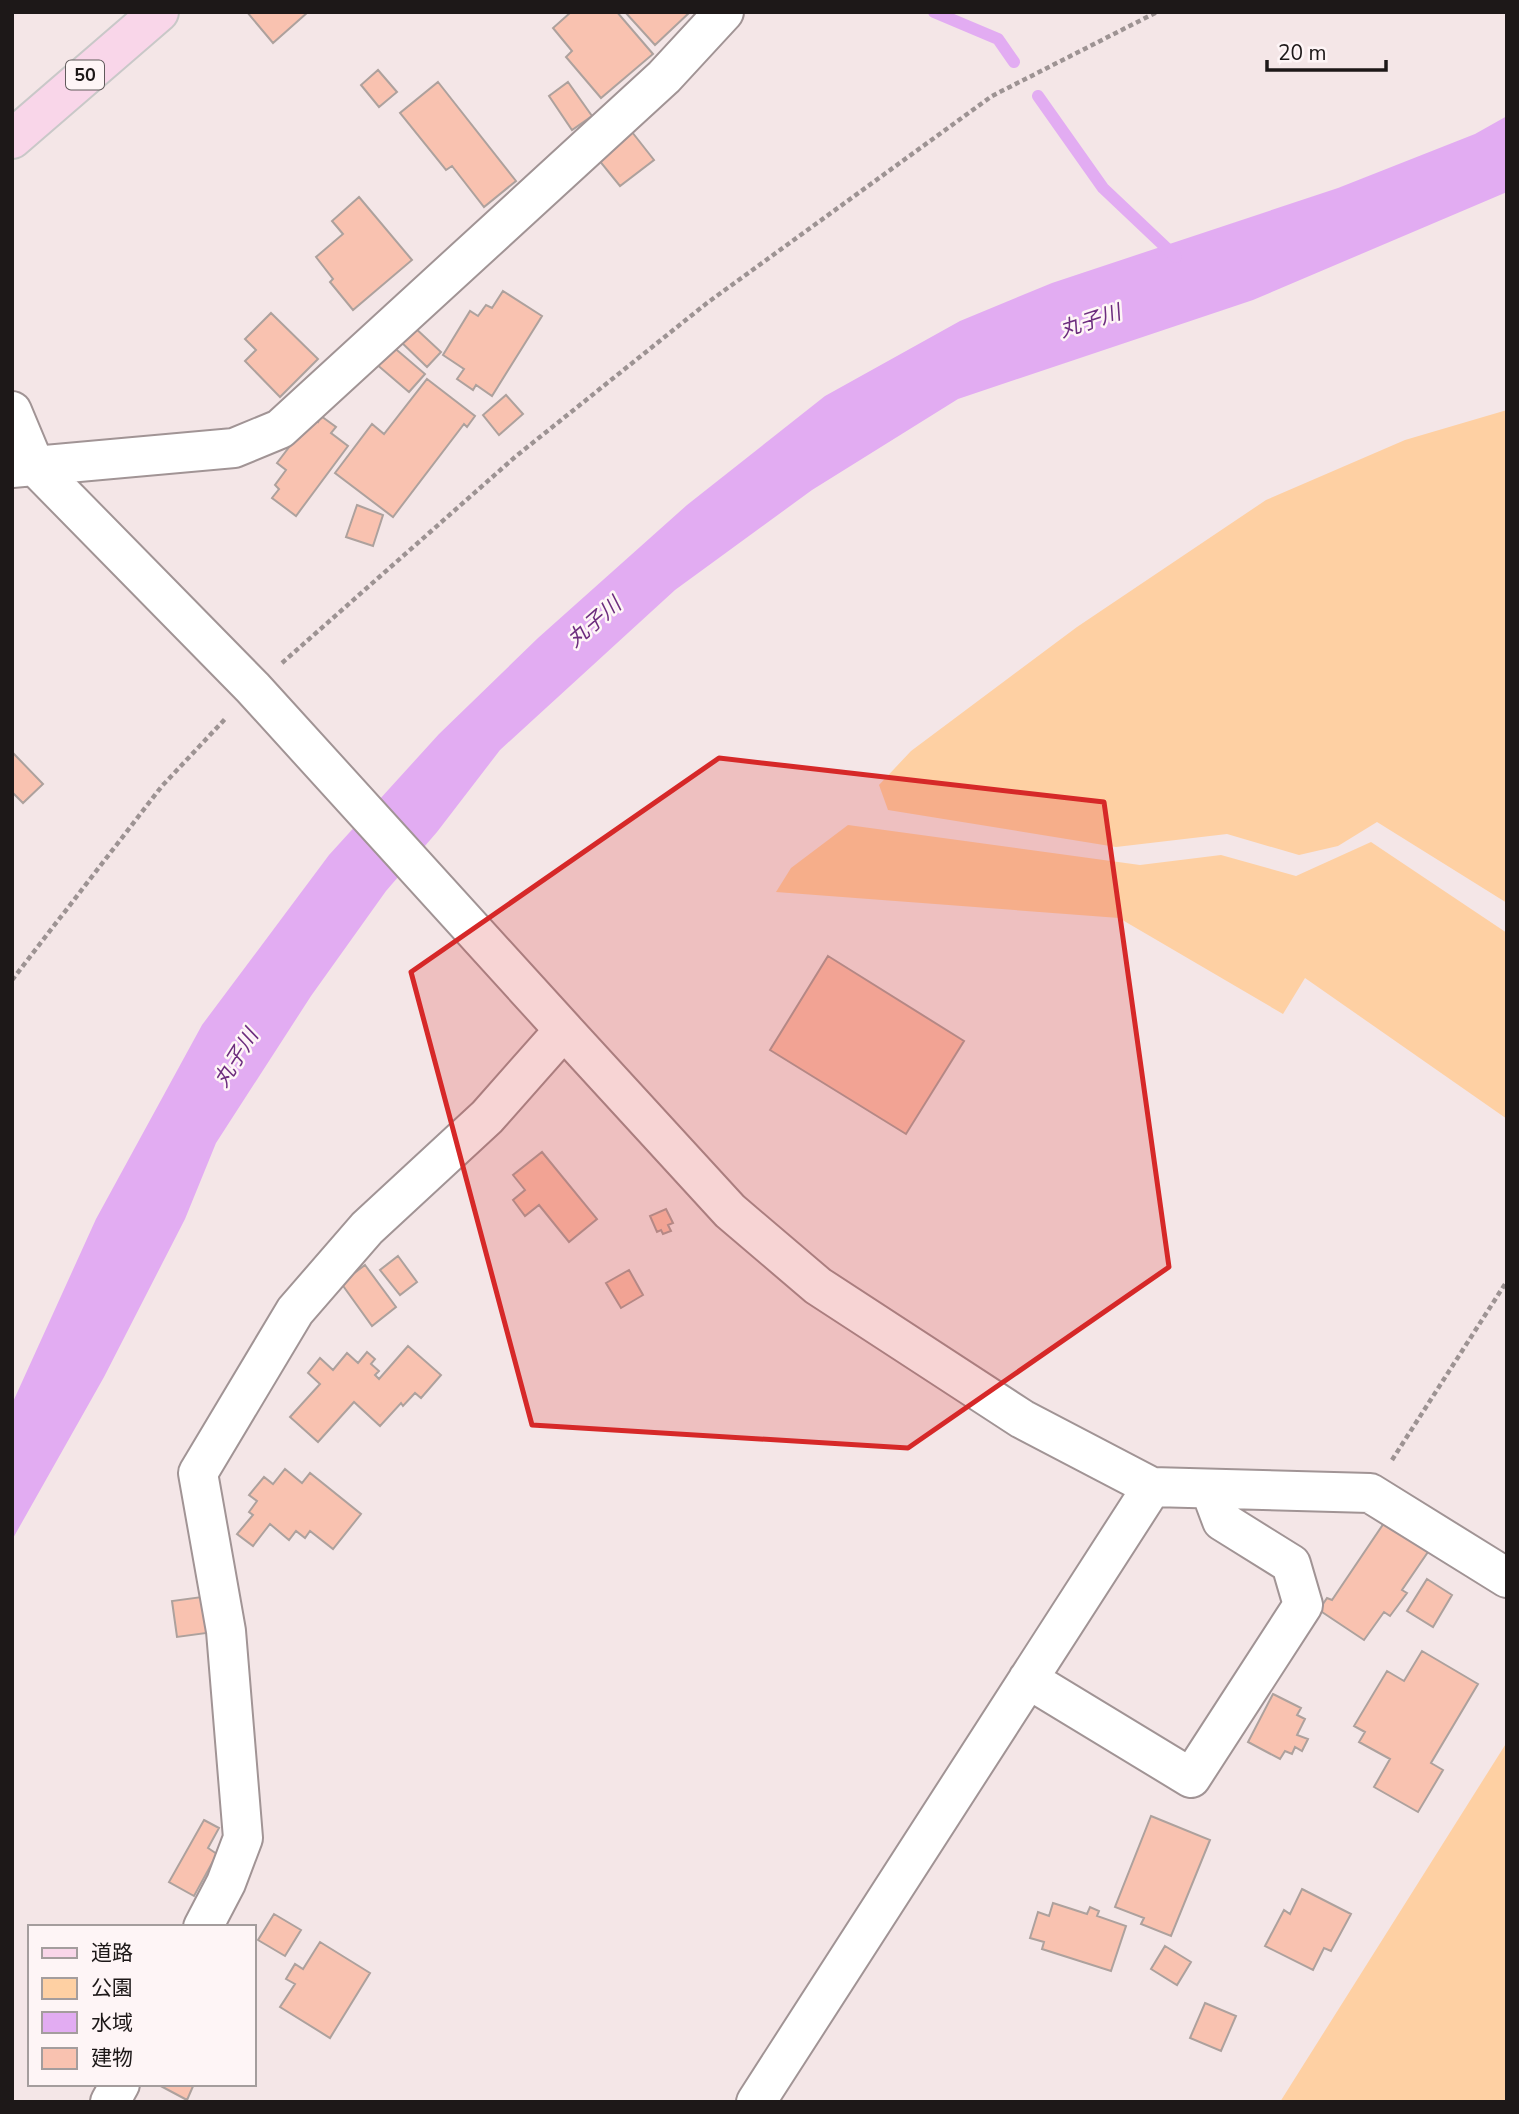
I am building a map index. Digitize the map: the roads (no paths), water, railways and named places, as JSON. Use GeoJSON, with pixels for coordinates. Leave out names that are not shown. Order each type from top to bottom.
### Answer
{"type":"FeatureCollection","features":[{"type":"Feature","properties":{"kind":"main road","name":"50"},"geometry":{"type":"LineString","coordinates":[[12,139],[159,12]]}},
{"type":"Feature","properties":{"kind":"street"},"geometry":{"type":"LineString","coordinates":[[24,467],[234,448],[280,429],[664,77],[724,12]]}},
{"type":"Feature","properties":{"kind":"street"},"geometry":{"type":"LineString","coordinates":[[12,411],[24,467],[261,697],[730,1211],[818,1286],[1022,1419],[1152,1487],[1370,1493],[1507,1578]]}},
{"type":"Feature","properties":{"kind":"street"},"geometry":{"type":"LineString","coordinates":[[204,1925],[226,1883],[243,1838],[226,1631],[198,1474],[295,1311],[367,1228],[487,1117],[564,1030]]}},
{"type":"Feature","properties":{"kind":"street"},"geometry":{"type":"LineString","coordinates":[[756,2102],[1152,1487]]}},
{"type":"Feature","properties":{"kind":"street"},"geometry":{"type":"LineString","coordinates":[[1028,1679],[1191,1778],[1303,1605],[1291,1564],[1222,1521],[1210,1489]]}},
{"type":"Feature","properties":{"kind":"street"},"geometry":{"type":"LineString","coordinates":[[110,2102],[119,2086]]}},
{"type":"Feature","properties":{"kind":"water","name":"丸子川"},"geometry":{"type":"Polygon","coordinates":[[[1507,116],[1507,192],[1253,300],[958,399],[812,490],[675,590],[500,750],[437,832],[386,891],[311,996],[216,1143],[185,1219],[104,1377],[12,1540],[12,1404],[96,1219],[202,1025],[329,855],[439,734],[538,638],[687,505],[825,396],[960,321],[1052,283],[1338,188],[1475,134],[1507,116]]]}},
{"type":"Feature","properties":{"kind":"waterway"},"geometry":{"type":"LineString","coordinates":[[934,12],[998,39],[1014,62]]}},
{"type":"Feature","properties":{"kind":"waterway"},"geometry":{"type":"LineString","coordinates":[[1038,96],[1103,188],[1176,257]]}}]}
